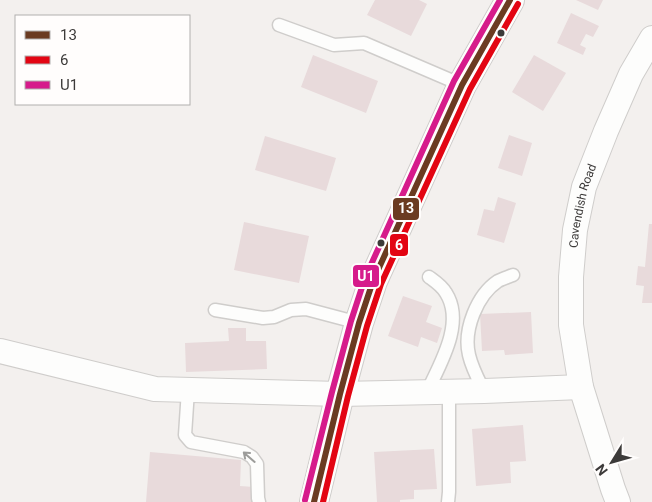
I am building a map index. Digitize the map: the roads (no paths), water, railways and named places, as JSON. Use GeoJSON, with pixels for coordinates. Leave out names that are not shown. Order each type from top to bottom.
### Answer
{"type":"FeatureCollection","features":[{"type":"Feature","properties":{"kind":"main road"},"geometry":{"type":"LineString","coordinates":[[314,502],[340,394],[359,323],[373,281],[462,85],[510,0]]}},
{"type":"Feature","properties":{"kind":"street","name":"Cavendish Road"},"geometry":{"type":"LineString","coordinates":[[618,502],[582,387],[571,325],[571,277],[575,230],[584,187],[631,74],[652,38]]}},
{"type":"Feature","properties":{"kind":"street"},"geometry":{"type":"LineString","coordinates":[[0,351],[155,390],[340,394],[582,387]]}},
{"type":"Feature","properties":{"kind":"lane"},"geometry":{"type":"LineString","coordinates":[[279,25],[334,46],[364,43],[462,85]]}},
{"type":"Feature","properties":{"kind":"lane"},"geometry":{"type":"LineString","coordinates":[[484,391],[468,352],[471,320],[478,302],[489,290],[499,281],[513,275]]}},
{"type":"Feature","properties":{"kind":"lane"},"geometry":{"type":"LineString","coordinates":[[430,276],[446,292],[451,302],[453,314],[452,330],[438,392],[449,492],[448,502]]}},
{"type":"Feature","properties":{"kind":"lane"},"geometry":{"type":"LineString","coordinates":[[214,310],[263,318],[274,317],[291,310],[306,309],[359,323]]}},
{"type":"Feature","properties":{"kind":"lane"},"geometry":{"type":"LineString","coordinates":[[188,390],[185,435],[191,442],[244,452],[252,457],[257,464],[259,502]]}}]}
